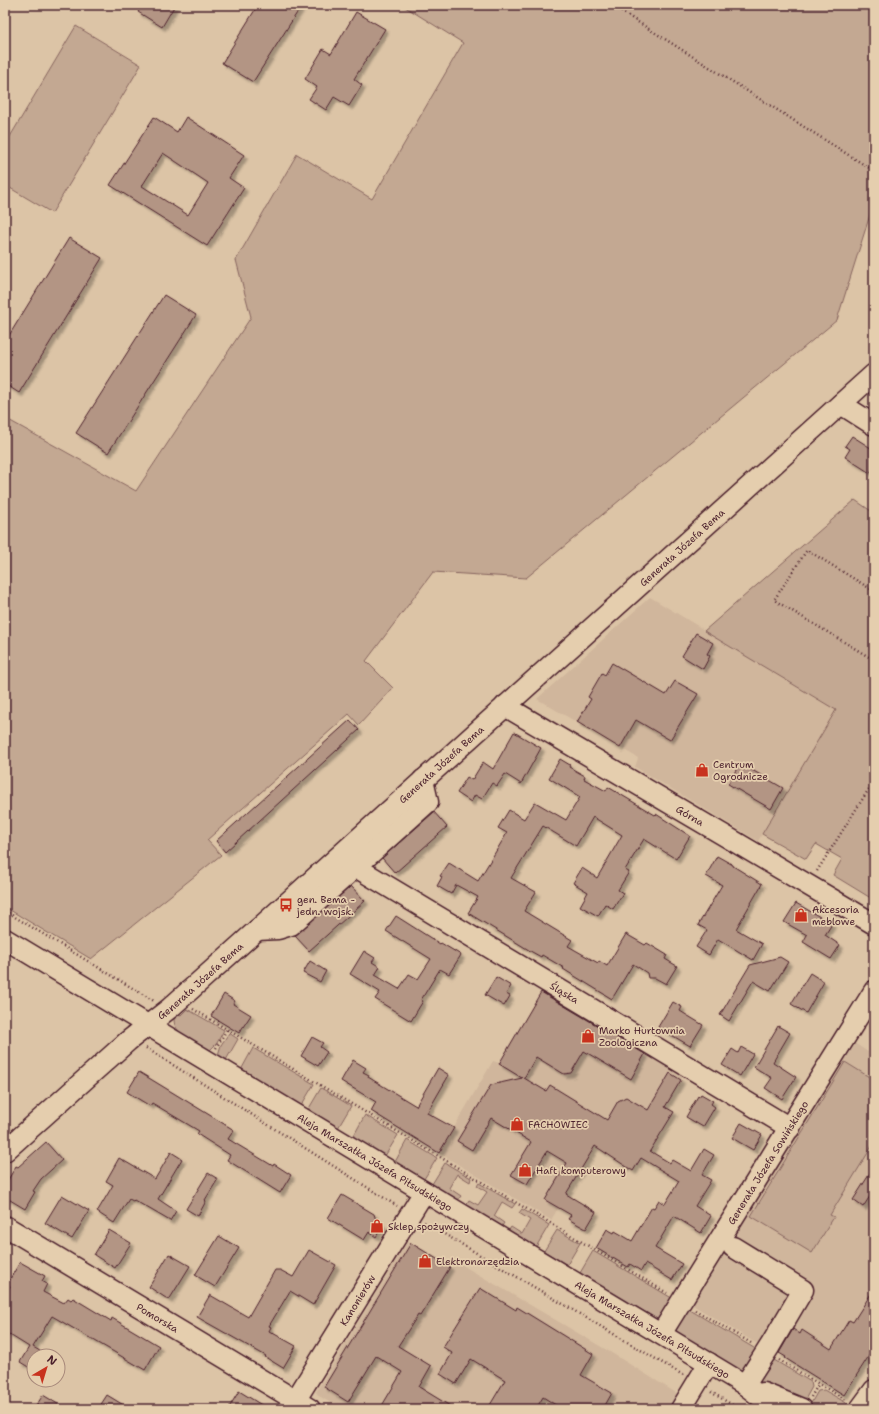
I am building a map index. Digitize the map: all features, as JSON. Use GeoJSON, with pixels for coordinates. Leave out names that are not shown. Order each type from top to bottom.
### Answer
{"type":"FeatureCollection","features":[{"type":"Feature","properties":{"kind":"street","name":"Generała Józefa Bema"},"geometry":{"type":"LineString","coordinates":[[5,1151],[128,1041],[149,1026],[257,930],[278,929],[291,925],[347,862],[428,802],[423,780],[874,374]]}},
{"type":"Feature","properties":{"kind":"street"},"geometry":{"type":"LineString","coordinates":[[841,404],[874,425]]}},
{"type":"Feature","properties":{"kind":"street","name":"Górna"},"geometry":{"type":"LineString","coordinates":[[506,706],[874,924]]}},
{"type":"Feature","properties":{"kind":"street","name":"Śląska"},"geometry":{"type":"LineString","coordinates":[[347,862],[790,1128]]}},
{"type":"Feature","properties":{"kind":"street","name":"Aleja Marszałka Józefa Piłsudskiego"},"geometry":{"type":"LineString","coordinates":[[5,939],[709,1363],[745,1385],[776,1409]]}},
{"type":"Feature","properties":{"kind":"street","name":"Generała Józefa Sowińskiego"},"geometry":{"type":"LineString","coordinates":[[661,1334],[874,991]]}},
{"type":"Feature","properties":{"kind":"street","name":"Kanonierów"},"geometry":{"type":"LineString","coordinates":[[298,1406],[424,1192]]}},
{"type":"Feature","properties":{"kind":"street","name":"Pomorska"},"geometry":{"type":"LineString","coordinates":[[5,1226],[298,1406]]}},
{"type":"Feature","properties":{"kind":"street"},"geometry":{"type":"LineString","coordinates":[[733,1247],[803,1290],[745,1385]]}},
{"type":"Feature","properties":{"kind":"street"},"geometry":{"type":"LineString","coordinates":[[681,1409],[709,1363]]}},
{"type":"Feature","properties":{"kind":"street","name":"Aleja Marszałka Józefa Piłsudskiego"},"geometry":{"type":"LineString","coordinates":[[745,1385],[802,1409]]}},
{"type":"Feature","properties":{"kind":"street"},"geometry":{"type":"LineString","coordinates":[[854,1405],[874,1390]]}},
{"type":"Feature","properties":{"kind":"path"},"geometry":{"type":"LineString","coordinates":[[611,5],[874,171]]}},
{"type":"Feature","properties":{"kind":"path"},"geometry":{"type":"LineString","coordinates":[[868,5],[874,17]]}},
{"type":"Feature","properties":{"kind":"path"},"geometry":{"type":"LineString","coordinates":[[874,591],[808,550],[774,600],[874,660]]}},
{"type":"Feature","properties":{"kind":"path"},"geometry":{"type":"LineString","coordinates":[[808,885],[874,780]]}},
{"type":"Feature","properties":{"kind":"path"},"geometry":{"type":"LineString","coordinates":[[5,911],[160,1004]]}},
{"type":"Feature","properties":{"kind":"path"},"geometry":{"type":"LineString","coordinates":[[187,1005],[668,1294]]}},
{"type":"Feature","properties":{"kind":"path"},"geometry":{"type":"LineString","coordinates":[[145,1048],[411,1215],[738,1409]]}},
{"type":"Feature","properties":{"kind":"path"},"geometry":{"type":"LineString","coordinates":[[695,1310],[854,1405]]}},
{"type":"Feature","properties":{"kind":"shaded area"},"geometry":{"type":"Polygon","coordinates":[[[402,5],[874,5],[874,202],[837,320],[526,578],[433,572],[366,661],[393,688],[359,725],[349,714],[207,840],[221,855],[91,959],[5,907],[5,418],[136,491],[251,317],[236,260],[297,154],[372,199],[463,43],[402,5]]]}},
{"type":"Feature","properties":{"kind":"shaded area"},"geometry":{"type":"Polygon","coordinates":[[[76,26],[141,65],[52,213],[5,185],[5,145],[76,26]]]}},
{"type":"Feature","properties":{"kind":"shaded area"},"geometry":{"type":"Polygon","coordinates":[[[855,500],[874,513],[874,900],[833,875],[842,859],[816,844],[806,859],[762,834],[836,710],[704,631],[855,500]]]}},
{"type":"Feature","properties":{"kind":"shaded area"},"geometry":{"type":"Polygon","coordinates":[[[650,597],[836,710],[758,841],[635,767],[638,758],[537,699],[650,597]]]}},
{"type":"Feature","properties":{"kind":"shaded area"},"geometry":{"type":"Polygon","coordinates":[[[542,990],[683,1076],[636,1155],[602,1135],[551,1220],[439,1153],[493,1061],[499,1063],[542,990]]]}},
{"type":"Feature","properties":{"kind":"shaded area"},"geometry":{"type":"Polygon","coordinates":[[[187,1009],[224,1030],[217,1043],[210,1050],[184,1036],[175,1026],[174,1020],[176,1013],[181,1015],[187,1009]]]}},
{"type":"Feature","properties":{"kind":"shaded area"},"geometry":{"type":"Polygon","coordinates":[[[229,1033],[238,1039],[226,1060],[218,1055],[221,1045],[229,1033]]]}},
{"type":"Feature","properties":{"kind":"shaded area"},"geometry":{"type":"Polygon","coordinates":[[[853,1042],[874,1056],[874,1348],[866,1360],[865,1359],[845,1393],[842,1394],[785,1358],[785,1356],[761,1346],[691,1304],[853,1042]]]}},
{"type":"Feature","properties":{"kind":"shaded area"},"geometry":{"type":"Polygon","coordinates":[[[253,1048],[314,1084],[301,1106],[241,1070],[253,1048]]]}},
{"type":"Feature","properties":{"kind":"shaded area"},"geometry":{"type":"Polygon","coordinates":[[[845,1062],[874,1080],[874,1143],[830,1215],[834,1217],[812,1253],[751,1216],[845,1062]]]}},
{"type":"Feature","properties":{"kind":"shaded area"},"geometry":{"type":"Polygon","coordinates":[[[321,1088],[351,1106],[338,1128],[308,1110],[321,1088]]]}},
{"type":"Feature","properties":{"kind":"shaded area"},"geometry":{"type":"Polygon","coordinates":[[[365,1115],[398,1135],[385,1156],[353,1137],[365,1115]]]}},
{"type":"Feature","properties":{"kind":"shaded area"},"geometry":{"type":"Polygon","coordinates":[[[407,1140],[437,1158],[424,1179],[395,1162],[407,1140]]]}},
{"type":"Feature","properties":{"kind":"shaded area"},"geometry":{"type":"Polygon","coordinates":[[[445,1163],[471,1178],[470,1182],[457,1174],[449,1188],[461,1196],[458,1200],[432,1184],[445,1163]]]}},
{"type":"Feature","properties":{"kind":"shaded area"},"geometry":{"type":"Polygon","coordinates":[[[479,1183],[515,1204],[512,1208],[502,1202],[494,1216],[504,1223],[502,1226],[466,1205],[469,1200],[478,1205],[487,1192],[477,1186],[479,1183]]]}},
{"type":"Feature","properties":{"kind":"shaded area"},"geometry":{"type":"Polygon","coordinates":[[[522,1209],[549,1225],[536,1247],[509,1230],[511,1227],[522,1234],[530,1220],[519,1213],[522,1209]]]}},
{"type":"Feature","properties":{"kind":"shaded area"},"geometry":{"type":"Polygon","coordinates":[[[557,1230],[580,1243],[567,1265],[544,1251],[557,1230]]]}},
{"type":"Feature","properties":{"kind":"shaded area"},"geometry":{"type":"Polygon","coordinates":[[[408,1241],[452,1268],[457,1262],[610,1352],[702,1409],[341,1409],[319,1396],[316,1392],[408,1241]]]}},
{"type":"Feature","properties":{"kind":"shaded area"},"geometry":{"type":"Polygon","coordinates":[[[593,1251],[675,1300],[661,1320],[580,1273],[593,1251]]]}},
{"type":"Feature","properties":{"kind":"shaded area"},"geometry":{"type":"Polygon","coordinates":[[[685,1307],[759,1351],[742,1372],[676,1331],[674,1327],[685,1307]]]}},
{"type":"Feature","properties":{"kind":"shaded area"},"geometry":{"type":"Polygon","coordinates":[[[769,1357],[811,1382],[812,1387],[803,1403],[770,1388],[758,1380],[769,1357]]]}},
{"type":"Feature","properties":{"kind":"shaded area"},"geometry":{"type":"Polygon","coordinates":[[[824,1390],[855,1408],[825,1409],[810,1405],[818,1391],[824,1390]]]}},
{"type":"Feature","properties":{"kind":"building"},"geometry":{"type":"Polygon","coordinates":[[[142,5],[175,5],[162,27],[138,12],[142,5]]]}},
{"type":"Feature","properties":{"kind":"building"},"geometry":{"type":"Polygon","coordinates":[[[258,5],[302,5],[253,82],[222,63],[258,5]]]}},
{"type":"Feature","properties":{"kind":"building"},"geometry":{"type":"Polygon","coordinates":[[[356,12],[385,29],[354,79],[362,85],[349,106],[334,97],[326,110],[309,99],[317,87],[305,79],[323,49],[331,54],[356,12]]]}},
{"type":"Feature","properties":{"kind":"building"},"geometry":{"type":"Polygon","coordinates":[[[154,117],[177,132],[186,117],[244,155],[229,178],[244,188],[207,246],[110,185],[154,117]],[[163,153],[142,186],[188,215],[208,183],[163,153]]]}},
{"type":"Feature","properties":{"kind":"building"},"geometry":{"type":"Polygon","coordinates":[[[69,238],[102,258],[19,393],[5,384],[5,342],[69,238]]]}},
{"type":"Feature","properties":{"kind":"building"},"geometry":{"type":"Polygon","coordinates":[[[164,295],[196,315],[108,453],[76,433],[164,295]]]}},
{"type":"Feature","properties":{"kind":"building"},"geometry":{"type":"Polygon","coordinates":[[[852,436],[874,450],[874,467],[870,473],[845,457],[850,449],[845,446],[852,436]]]}},
{"type":"Feature","properties":{"kind":"building"},"geometry":{"type":"Polygon","coordinates":[[[696,633],[713,643],[707,654],[710,656],[703,669],[682,656],[696,633]]]}},
{"type":"Feature","properties":{"kind":"building"},"geometry":{"type":"Polygon","coordinates":[[[612,663],[666,695],[675,681],[698,694],[670,740],[636,720],[620,748],[577,722],[591,699],[588,697],[602,673],[605,675],[612,663]]]}},
{"type":"Feature","properties":{"kind":"building"},"geometry":{"type":"Polygon","coordinates":[[[350,720],[359,730],[225,852],[216,841],[350,720]]]}},
{"type":"Feature","properties":{"kind":"building"},"geometry":{"type":"Polygon","coordinates":[[[514,732],[541,748],[521,784],[505,774],[497,786],[492,783],[482,799],[475,795],[471,802],[457,793],[467,777],[472,780],[483,762],[493,769],[514,732]]]}},
{"type":"Feature","properties":{"kind":"building"},"geometry":{"type":"Polygon","coordinates":[[[560,759],[570,765],[569,767],[585,776],[584,779],[606,791],[608,787],[655,815],[656,814],[690,836],[676,859],[644,839],[625,870],[629,872],[618,890],[623,893],[613,909],[605,904],[598,916],[580,906],[588,892],[573,883],[582,868],[597,878],[622,835],[593,817],[576,846],[543,826],[511,878],[536,892],[524,911],[572,940],[568,946],[598,963],[599,961],[607,966],[626,934],[645,945],[647,943],[667,955],[665,959],[677,966],[666,984],[655,978],[648,978],[647,973],[633,964],[612,999],[563,969],[564,968],[542,955],[541,957],[532,952],[468,913],[478,897],[456,885],[451,894],[437,886],[442,877],[440,876],[449,863],[478,881],[507,833],[498,828],[509,810],[524,819],[535,802],[566,820],[580,797],[549,778],[560,759]]]}},
{"type":"Feature","properties":{"kind":"building"},"geometry":{"type":"Polygon","coordinates":[[[740,763],[783,788],[771,809],[728,784],[740,763]]]}},
{"type":"Feature","properties":{"kind":"building"},"geometry":{"type":"Polygon","coordinates":[[[434,812],[447,827],[395,873],[382,858],[434,812]]]}},
{"type":"Feature","properties":{"kind":"building"},"geometry":{"type":"Polygon","coordinates":[[[717,856],[762,884],[736,929],[762,944],[753,960],[718,939],[709,955],[696,947],[707,930],[698,925],[722,885],[706,876],[717,856]]]}},
{"type":"Feature","properties":{"kind":"building"},"geometry":{"type":"Polygon","coordinates":[[[351,886],[365,901],[309,951],[295,936],[351,886]]]}},
{"type":"Feature","properties":{"kind":"building"},"geometry":{"type":"Polygon","coordinates":[[[796,903],[832,924],[825,935],[840,945],[831,959],[803,942],[807,935],[784,922],[796,903]]]}},
{"type":"Feature","properties":{"kind":"building"},"geometry":{"type":"Polygon","coordinates":[[[396,916],[440,944],[441,943],[461,955],[449,974],[440,969],[421,1000],[423,1001],[411,1021],[375,999],[380,992],[350,974],[364,951],[375,958],[372,962],[380,967],[375,975],[399,989],[409,974],[418,979],[431,959],[386,931],[396,916]]]}},
{"type":"Feature","properties":{"kind":"building"},"geometry":{"type":"Polygon","coordinates":[[[780,957],[788,962],[770,991],[753,981],[729,1021],[720,1015],[750,965],[780,957]]]}},
{"type":"Feature","properties":{"kind":"building"},"geometry":{"type":"Polygon","coordinates":[[[310,961],[326,971],[320,982],[303,973],[310,961]]]}},
{"type":"Feature","properties":{"kind":"building"},"geometry":{"type":"Polygon","coordinates":[[[810,973],[824,982],[806,1013],[791,1004],[810,973]]]}},
{"type":"Feature","properties":{"kind":"building"},"geometry":{"type":"Polygon","coordinates":[[[496,977],[511,986],[506,994],[510,996],[504,1006],[485,995],[496,977]]]}},
{"type":"Feature","properties":{"kind":"building"},"geometry":{"type":"Polygon","coordinates":[[[541,992],[645,1054],[631,1079],[584,1051],[571,1073],[564,1074],[536,1057],[524,1078],[546,1091],[550,1085],[607,1120],[618,1101],[626,1097],[648,1110],[670,1073],[681,1080],[665,1107],[674,1112],[650,1151],[670,1163],[672,1160],[691,1171],[704,1149],[714,1155],[702,1175],[711,1180],[695,1206],[711,1216],[701,1233],[674,1216],[655,1248],[682,1264],[672,1280],[645,1264],[641,1271],[630,1264],[628,1267],[596,1248],[607,1229],[614,1233],[615,1231],[632,1241],[652,1207],[654,1208],[659,1200],[665,1204],[679,1181],[641,1158],[633,1171],[595,1146],[566,1194],[596,1212],[586,1229],[568,1219],[571,1215],[545,1200],[567,1163],[547,1151],[527,1184],[511,1175],[531,1142],[491,1118],[472,1150],[457,1141],[491,1085],[522,1078],[499,1064],[541,992]]]}},
{"type":"Feature","properties":{"kind":"building"},"geometry":{"type":"Polygon","coordinates":[[[224,994],[235,1001],[233,1004],[251,1015],[239,1033],[211,1016],[224,994]]]}},
{"type":"Feature","properties":{"kind":"building"},"geometry":{"type":"Polygon","coordinates":[[[673,1002],[682,1007],[680,1011],[703,1025],[690,1046],[658,1027],[673,1002]]]}},
{"type":"Feature","properties":{"kind":"building"},"geometry":{"type":"Polygon","coordinates":[[[778,1026],[790,1033],[773,1062],[796,1077],[782,1099],[765,1088],[772,1078],[754,1067],[778,1026]]]}},
{"type":"Feature","properties":{"kind":"building"},"geometry":{"type":"Polygon","coordinates":[[[312,1037],[323,1043],[320,1047],[327,1052],[318,1066],[301,1056],[312,1037]]]}},
{"type":"Feature","properties":{"kind":"building"},"geometry":{"type":"Polygon","coordinates":[[[741,1047],[753,1054],[740,1076],[722,1065],[732,1049],[738,1053],[741,1047]]]}},
{"type":"Feature","properties":{"kind":"building"},"geometry":{"type":"Polygon","coordinates":[[[353,1060],[366,1068],[363,1072],[369,1075],[368,1077],[416,1106],[438,1068],[449,1075],[427,1113],[454,1128],[439,1153],[371,1111],[376,1102],[341,1081],[353,1060]]]}},
{"type":"Feature","properties":{"kind":"building"},"geometry":{"type":"Polygon","coordinates":[[[139,1072],[234,1130],[228,1139],[291,1175],[280,1193],[227,1160],[230,1155],[197,1134],[199,1131],[152,1103],[150,1106],[127,1092],[139,1072]]]}},
{"type":"Feature","properties":{"kind":"building"},"geometry":{"type":"Polygon","coordinates":[[[701,1094],[713,1101],[711,1104],[715,1107],[703,1127],[686,1117],[698,1096],[699,1097],[701,1094]]]}},
{"type":"Feature","properties":{"kind":"building"},"geometry":{"type":"Polygon","coordinates":[[[741,1123],[762,1135],[753,1150],[732,1138],[741,1123]]]}},
{"type":"Feature","properties":{"kind":"building"},"geometry":{"type":"Polygon","coordinates":[[[46,1142],[62,1160],[41,1179],[33,1191],[35,1192],[25,1209],[5,1197],[5,1185],[16,1166],[18,1167],[46,1142]]]}},
{"type":"Feature","properties":{"kind":"building"},"geometry":{"type":"Polygon","coordinates":[[[171,1152],[182,1159],[158,1199],[176,1211],[170,1221],[134,1200],[129,1199],[114,1223],[97,1212],[113,1185],[106,1181],[119,1158],[155,1179],[171,1152]]]}},
{"type":"Feature","properties":{"kind":"building"},"geometry":{"type":"Polygon","coordinates":[[[874,1167],[874,1190],[863,1207],[853,1200],[874,1167]]]}},
{"type":"Feature","properties":{"kind":"building"},"geometry":{"type":"Polygon","coordinates":[[[208,1173],[218,1179],[205,1200],[206,1201],[198,1216],[186,1209],[208,1173]]]}},
{"type":"Feature","properties":{"kind":"building"},"geometry":{"type":"Polygon","coordinates":[[[62,1195],[89,1211],[72,1239],[45,1223],[62,1195]]]}},
{"type":"Feature","properties":{"kind":"building"},"geometry":{"type":"Polygon","coordinates":[[[342,1195],[374,1214],[376,1220],[383,1225],[376,1237],[369,1232],[364,1240],[328,1218],[342,1195]]]}},
{"type":"Feature","properties":{"kind":"building"},"geometry":{"type":"Polygon","coordinates":[[[109,1230],[131,1243],[115,1268],[94,1255],[109,1230]]]}},
{"type":"Feature","properties":{"kind":"building"},"geometry":{"type":"Polygon","coordinates":[[[219,1236],[239,1248],[215,1287],[195,1275],[219,1236]]]}},
{"type":"Feature","properties":{"kind":"building"},"geometry":{"type":"Polygon","coordinates":[[[411,1243],[450,1267],[420,1316],[418,1315],[398,1346],[431,1366],[419,1387],[455,1409],[380,1409],[402,1372],[376,1356],[348,1402],[324,1387],[411,1243]]]}},
{"type":"Feature","properties":{"kind":"building"},"geometry":{"type":"Polygon","coordinates":[[[309,1250],[336,1265],[313,1305],[290,1291],[269,1326],[271,1327],[269,1331],[296,1346],[283,1368],[265,1357],[266,1356],[197,1317],[210,1295],[248,1317],[275,1270],[280,1270],[293,1277],[309,1250]]]}},
{"type":"Feature","properties":{"kind":"building"},"geometry":{"type":"Polygon","coordinates":[[[169,1254],[190,1266],[169,1300],[149,1287],[169,1254]]]}},
{"type":"Feature","properties":{"kind":"building"},"geometry":{"type":"Polygon","coordinates":[[[20,1262],[45,1276],[42,1281],[47,1284],[43,1292],[64,1303],[68,1298],[71,1300],[73,1298],[111,1321],[112,1318],[159,1346],[145,1370],[52,1316],[33,1347],[35,1348],[28,1348],[5,1332],[5,1295],[10,1286],[7,1284],[20,1262]]]}},
{"type":"Feature","properties":{"kind":"building"},"geometry":{"type":"Polygon","coordinates":[[[480,1288],[516,1310],[517,1307],[593,1354],[581,1375],[612,1393],[603,1409],[562,1409],[543,1397],[536,1409],[496,1409],[490,1405],[505,1380],[471,1359],[456,1384],[440,1374],[452,1353],[443,1347],[480,1288]]]}},
{"type":"Feature","properties":{"kind":"building"},"geometry":{"type":"Polygon","coordinates":[[[874,1289],[874,1348],[844,1395],[779,1353],[793,1329],[800,1334],[802,1330],[831,1349],[849,1320],[853,1322],[874,1289]]]}},
{"type":"Feature","properties":{"kind":"building"},"geometry":{"type":"Polygon","coordinates":[[[26,1352],[26,1366],[20,1362],[26,1352]]]}},
{"type":"Feature","properties":{"kind":"building"},"geometry":{"type":"Polygon","coordinates":[[[239,1391],[268,1409],[228,1409],[239,1391]]]}},
{"type":"Feature","properties":{"kind":"building"},"geometry":{"type":"Polygon","coordinates":[[[43,1395],[66,1409],[34,1409],[43,1395]]]}},
{"type":"Feature","properties":{"kind":"building"},"geometry":{"type":"Polygon","coordinates":[[[107,1395],[130,1409],[98,1409],[107,1395]]]}},
{"type":"Feature","properties":{"kind":"place","name":"Centrum Ogrodnicze"},"geometry":{"type":"Point","coordinates":[702,770]}},
{"type":"Feature","properties":{"kind":"place","name":"gen. Bema - jedn. wojsk."},"geometry":{"type":"Point","coordinates":[286,905]}},
{"type":"Feature","properties":{"kind":"place","name":"Akcesoria meblowe"},"geometry":{"type":"Point","coordinates":[801,915]}},
{"type":"Feature","properties":{"kind":"place","name":"Marko Hurtownia Zoologiczna"},"geometry":{"type":"Point","coordinates":[588,1036]}},
{"type":"Feature","properties":{"kind":"place","name":"FACHOWIEC"},"geometry":{"type":"Point","coordinates":[517,1124]}},
{"type":"Feature","properties":{"kind":"place","name":"Haft komputerowy"},"geometry":{"type":"Point","coordinates":[525,1170]}},
{"type":"Feature","properties":{"kind":"place","name":"Sklep spożywczy"},"geometry":{"type":"Point","coordinates":[377,1226]}},
{"type":"Feature","properties":{"kind":"place","name":"Elektronarzędzia"},"geometry":{"type":"Point","coordinates":[425,1261]}}]}
